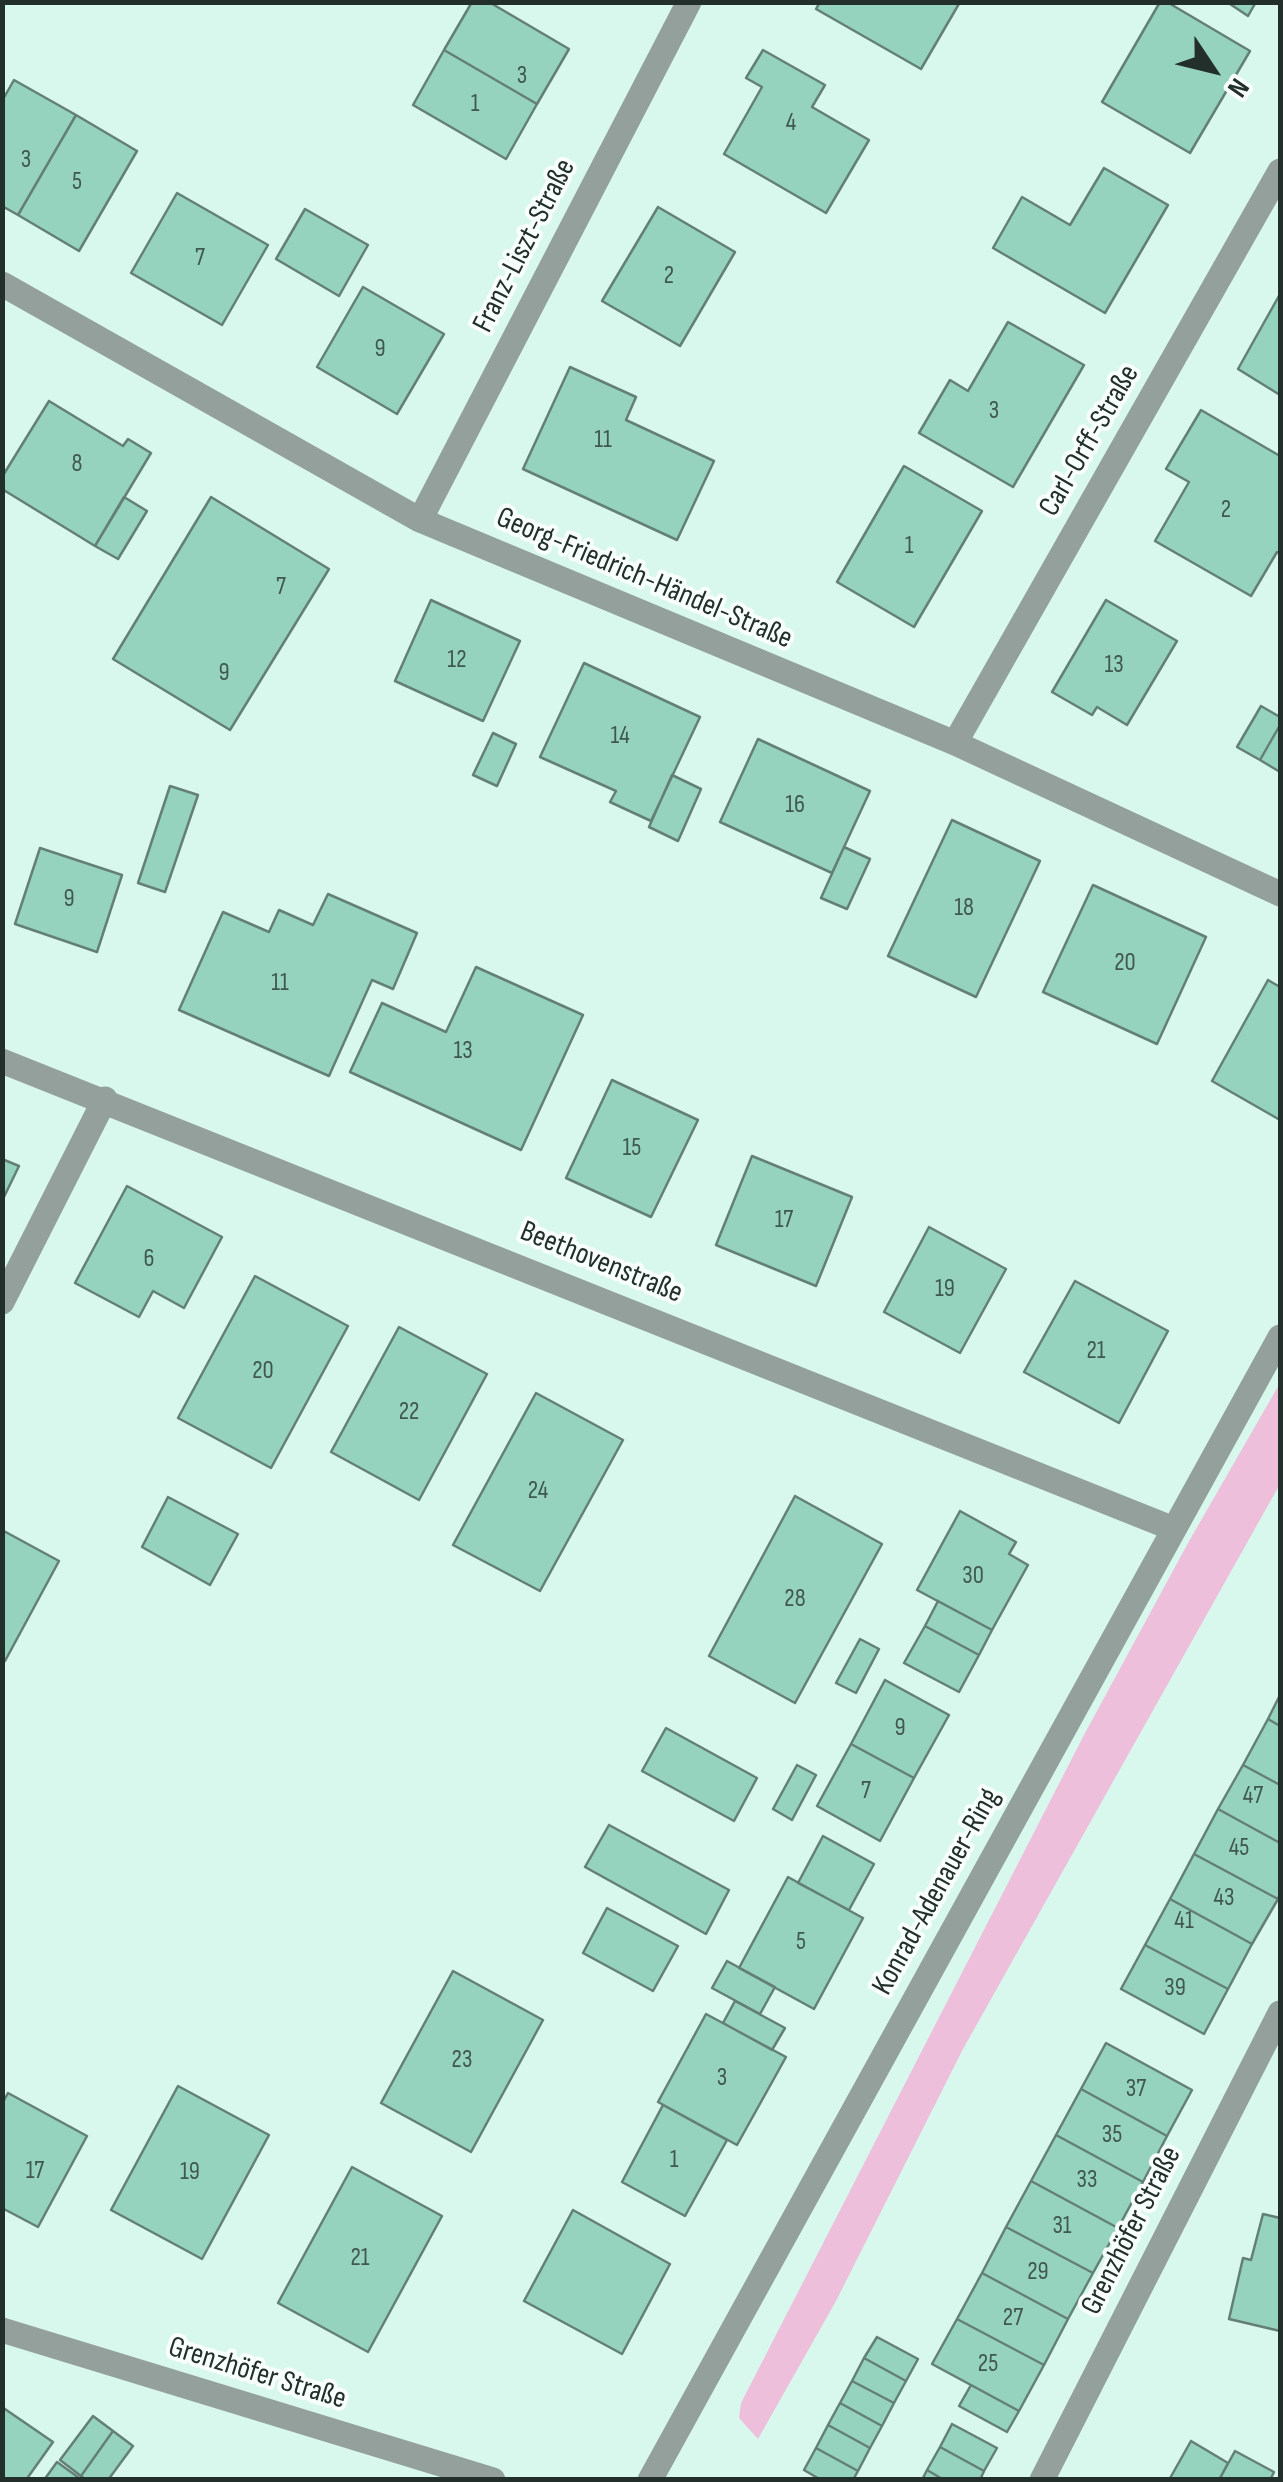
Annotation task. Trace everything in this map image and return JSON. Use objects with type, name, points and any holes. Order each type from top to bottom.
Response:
[{"type":"street","name":"Franz-Liszt-Straße","points":[[420,520],[688,3]]},
{"type":"street","name":"Carl-Orff-Straße","points":[[955,743],[1280,171]]},
{"type":"street","name":"Georg-Friedrich-Händel-Straße","points":[[2,284],[420,520],[955,743],[1280,894]]},
{"type":"street","name":"Beethovenstraße","points":[[2,1061],[1174,1528]]},
{"type":"street","points":[[2,1302],[105,1099]]},
{"type":"street","name":"Konrad-Adenauer-Ring","points":[[650,2480],[1280,1337]]},
{"type":"street","name":"Grenzhöfer Straße","points":[[1042,2480],[1280,2013]]},
{"type":"street","name":"Grenzhöfer Straße","points":[[2,2330],[493,2480]]},
{"type":"shaded area","points":[[1280,1383],[1280,1484],[963,2049],[836,2301],[758,2439],[739,2418],[741,2403],[1084,1735]]},
{"type":"building","points":[[472,2],[489,2],[569,49],[537,104],[444,50]]},
{"type":"building","points":[[820,2],[960,2],[921,69],[816,9]]},
{"type":"building","points":[[1160,2],[1167,2],[1250,51],[1190,153],[1102,102]]},
{"type":"building","points":[[1227,2],[1256,2],[1248,16]]},
{"type":"building","points":[[444,50],[537,104],[506,159],[413,105]]},
{"type":"building","points":[[763,50],[825,85],[812,107],[869,140],[826,213],[724,154],[762,87],[746,78]]},
{"type":"building","points":[[14,80],[76,115],[18,215],[2,206],[2,101]]},
{"type":"building","points":[[76,115],[137,151],[79,251],[18,215]]},
{"type":"building","points":[[1104,168],[1168,205],[1105,313],[993,248],[1022,197],[1070,225]]},
{"type":"building","points":[[177,193],[268,245],[222,325],[131,273]]},
{"type":"building","points":[[658,207],[735,252],[680,346],[602,301]]},
{"type":"building","points":[[305,209],[368,245],[339,296],[276,259]]},
{"type":"building","points":[[363,287],[444,334],[397,414],[317,367]]},
{"type":"building","points":[[1280,294],[1280,395],[1238,369]]},
{"type":"building","points":[[1008,322],[1084,365],[1013,487],[919,433],[950,380],[968,391]]},
{"type":"building","points":[[570,367],[636,397],[626,420],[714,461],[677,540],[523,469]]},
{"type":"building","points":[[49,401],[123,446],[128,439],[151,453],[95,546],[2,489],[2,477]]},
{"type":"building","points":[[1201,410],[1280,456],[1280,554],[1277,552],[1251,596],[1155,541],[1189,482],[1166,469]]},
{"type":"building","points":[[904,466],[982,511],[914,627],[837,582]]},
{"type":"building","points":[[124,497],[147,511],[118,559],[95,546]]},
{"type":"building","points":[[211,497],[329,569],[230,730],[113,659]]},
{"type":"building","points":[[431,600],[520,641],[483,721],[395,681]]},
{"type":"building","points":[[1106,600],[1177,641],[1127,725],[1097,707],[1092,715],[1052,692]]},
{"type":"building","points":[[584,663],[700,717],[651,821],[610,802],[616,791],[540,757]]},
{"type":"building","points":[[1261,706],[1280,717],[1280,725],[1260,760],[1237,747]]},
{"type":"building","points":[[1280,725],[1280,772],[1260,760]]},
{"type":"building","points":[[493,733],[516,744],[497,786],[473,775]]},
{"type":"building","points":[[758,739],[870,791],[832,873],[720,822]]},
{"type":"building","points":[[672,775],[701,789],[678,841],[649,827]]},
{"type":"building","points":[[170,786],[198,795],[165,892],[138,883]]},
{"type":"building","points":[[952,820],[1040,861],[976,997],[888,956]]},
{"type":"building","points":[[844,847],[870,859],[847,909],[821,898]]},
{"type":"building","points":[[40,848],[122,875],[97,952],[15,924]]},
{"type":"building","points":[[1093,885],[1206,937],[1157,1044],[1043,992]]},
{"type":"building","points":[[328,894],[417,933],[393,989],[372,980],[329,1076],[179,1010],[223,912],[269,932],[279,910],[313,925]]},
{"type":"building","points":[[476,967],[583,1015],[521,1150],[350,1072],[382,1003],[446,1032]]},
{"type":"building","points":[[1268,980],[1280,987],[1280,1120],[1212,1081]]},
{"type":"building","points":[[612,1080],[698,1120],[651,1217],[566,1178]]},
{"type":"building","points":[[752,1156],[852,1197],[816,1286],[716,1245]]},
{"type":"building","points":[[2,1159],[19,1166],[2,1201]]},
{"type":"building","points":[[127,1186],[222,1237],[184,1308],[153,1291],[139,1317],[75,1283]]},
{"type":"building","points":[[929,1227],[1006,1269],[960,1353],[884,1312]]},
{"type":"building","points":[[255,1276],[348,1326],[271,1468],[178,1418]]},
{"type":"building","points":[[1075,1281],[1168,1331],[1119,1423],[1024,1372]]},
{"type":"building","points":[[399,1327],[487,1374],[419,1500],[331,1452]]},
{"type":"building","points":[[536,1393],[623,1440],[540,1591],[453,1545]]},
{"type":"building","points":[[795,1496],[882,1544],[795,1703],[709,1656]]},
{"type":"building","points":[[168,1497],[238,1534],[210,1585],[142,1547]]},
{"type":"building","points":[[960,1511],[1016,1542],[1009,1554],[1028,1565],[992,1630],[917,1590]]},
{"type":"building","points":[[2,1530],[59,1561],[5,1661],[2,1659]]},
{"type":"building","points":[[938,1601],[992,1630],[979,1655],[925,1626]]},
{"type":"building","points":[[925,1626],[979,1655],[959,1692],[904,1663]]},
{"type":"building","points":[[860,1639],[879,1649],[856,1693],[836,1683]]},
{"type":"building","points":[[885,1680],[949,1715],[914,1778],[851,1744]]},
{"type":"building","points":[[1280,1695],[1280,1726],[1268,1719]]},
{"type":"building","points":[[1268,1719],[1280,1726],[1280,1785],[1243,1765]]},
{"type":"building","points":[[666,1728],[757,1778],[734,1821],[642,1771]]},
{"type":"building","points":[[851,1744],[914,1778],[880,1841],[817,1806]]},
{"type":"building","points":[[797,1765],[816,1775],[792,1820],[773,1809]]},
{"type":"building","points":[[1243,1765],[1280,1785],[1280,1843],[1218,1809]]},
{"type":"building","points":[[1218,1809],[1280,1843],[1278,1899],[1194,1854]]},
{"type":"building","points":[[609,1825],[729,1890],[706,1934],[585,1867]]},
{"type":"building","points":[[823,1836],[874,1864],[849,1910],[798,1883]]},
{"type":"building","points":[[1194,1854],[1278,1899],[1252,1944],[1170,1899]]},
{"type":"building","points":[[788,1877],[863,1918],[814,2009],[739,1968]]},
{"type":"building","points":[[1170,1899],[1252,1944],[1228,1989],[1145,1945]]},
{"type":"building","points":[[607,1908],[678,1946],[653,1991],[583,1953]]},
{"type":"building","points":[[1145,1945],[1228,1989],[1204,2034],[1121,1989]]},
{"type":"building","points":[[727,1961],[775,1987],[760,2014],[712,1988]]},
{"type":"building","points":[[453,1971],[543,2020],[471,2152],[381,2103]]},
{"type":"building","points":[[735,2001],[785,2028],[772,2050],[723,2023]]},
{"type":"building","points":[[706,2014],[786,2057],[737,2145],[658,2102]]},
{"type":"building","points":[[1106,2043],[1192,2090],[1167,2136],[1081,2089]]},
{"type":"building","points":[[178,2086],[269,2135],[202,2259],[111,2210]]},
{"type":"building","points":[[1081,2089],[1167,2136],[1143,2182],[1056,2135]]},
{"type":"building","points":[[8,2093],[87,2136],[38,2227],[2,2208],[2,2104]]},
{"type":"building","points":[[663,2105],[727,2140],[685,2216],[622,2182]]},
{"type":"building","points":[[1056,2135],[1143,2182],[1118,2228],[1031,2181]]},
{"type":"building","points":[[352,2167],[442,2216],[368,2352],[278,2303]]},
{"type":"building","points":[[1031,2181],[1118,2228],[1093,2273],[1006,2227]]},
{"type":"building","points":[[573,2210],[670,2264],[622,2354],[524,2301]]},
{"type":"building","points":[[1263,2214],[1280,2218],[1280,2331],[1229,2319],[1243,2258],[1251,2260]]},
{"type":"building","points":[[1006,2227],[1093,2273],[1068,2319],[982,2273]]},
{"type":"building","points":[[982,2273],[1068,2319],[1044,2365],[957,2319]]},
{"type":"building","points":[[957,2319],[1044,2365],[1019,2411],[932,2364]]},
{"type":"building","points":[[877,2337],[918,2359],[906,2381],[864,2358]]},
{"type":"building","points":[[864,2358],[906,2381],[894,2403],[852,2381]]},
{"type":"building","points":[[852,2381],[894,2403],[882,2426],[840,2403]]},
{"type":"building","points":[[971,2385],[1019,2411],[1007,2432],[959,2406]]},
{"type":"building","points":[[840,2403],[882,2426],[870,2448],[828,2425]]},
{"type":"building","points":[[2,2407],[53,2442],[26,2480],[2,2480]]},
{"type":"building","points":[[93,2416],[113,2431],[81,2476],[60,2460]]},
{"type":"building","points":[[952,2424],[997,2448],[984,2471],[940,2447]]},
{"type":"building","points":[[828,2425],[870,2448],[858,2471],[816,2448]]},
{"type":"building","points":[[113,2431],[133,2446],[108,2480],[86,2480],[81,2476]]},
{"type":"building","points":[[1191,2441],[1228,2463],[1219,2480],[1169,2480]]},
{"type":"building","points":[[940,2447],[984,2471],[980,2480],[944,2480],[927,2470]]},
{"type":"building","points":[[816,2448],[858,2471],[853,2480],[821,2480],[804,2470]]},
{"type":"building","points":[[1235,2451],[1274,2472],[1270,2480],[1219,2480]]},
{"type":"building","points":[[57,2462],[82,2480],[44,2480]]},
{"type":"building","points":[[927,2470],[944,2480],[922,2480]]}]
